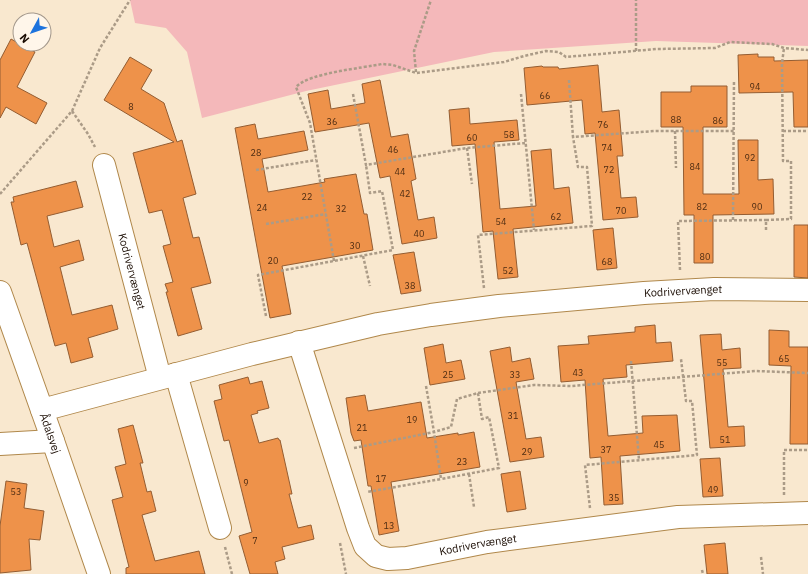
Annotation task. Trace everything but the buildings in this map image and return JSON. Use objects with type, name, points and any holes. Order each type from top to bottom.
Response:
[{"type":"street","name":"Kodrivervænget","points":[[104,165],[168,376],[220,528]]},
{"type":"street","name":"Kodrivervænget","points":[[42,410],[299,342],[378,324],[431,315],[571,299],[681,291],[714,289],[808,290]]},
{"type":"street","name":"Ådalsvej","points":[[0,292],[99,574]]},
{"type":"street","name":"Kodrivervænget","points":[[299,342],[358,528],[365,546],[376,556],[388,559],[407,558],[487,542],[678,517],[808,513]]},
{"type":"street","points":[[0,444],[53,441]]},
{"type":"path","points":[[0,194],[72,111],[100,48],[130,0]]},
{"type":"path","points":[[416,73],[414,51],[431,0]]},
{"type":"path","points":[[636,0],[636,51]]},
{"type":"path","points":[[334,261],[310,123],[296,87],[313,77],[382,64],[393,65],[416,73],[504,62],[546,51],[559,52],[566,57],[656,49],[715,48],[730,42],[772,44],[784,48],[808,50]]},
{"type":"path","points":[[681,291],[678,221],[791,219],[791,161],[783,161],[782,63],[784,48]]},
{"type":"path","points":[[486,308],[478,235],[592,226],[587,167],[578,167],[568,80]]},
{"type":"path","points":[[733,220],[734,80]]},
{"type":"path","points":[[266,316],[258,276],[392,250],[382,191],[370,193],[353,94]]},
{"type":"path","points":[[521,94],[534,230]]},
{"type":"path","points":[[72,111],[88,134],[104,165]]},
{"type":"path","points":[[574,137],[655,131],[734,131]]},
{"type":"path","points":[[675,131],[676,168]]},
{"type":"path","points":[[783,131],[808,131]]},
{"type":"path","points":[[366,165],[467,148],[525,143]]},
{"type":"path","points":[[467,148],[472,184]]},
{"type":"path","points":[[256,170],[316,160]]},
{"type":"path","points":[[266,224],[326,214]]},
{"type":"path","points":[[766,220],[766,230]]},
{"type":"path","points":[[363,256],[370,286]]},
{"type":"path","points":[[592,528],[585,465],[696,455],[692,401],[686,401],[681,359]]},
{"type":"path","points":[[631,361],[639,460]]},
{"type":"path","points":[[334,451],[434,432],[451,427],[457,399],[478,393],[534,385],[571,386],[756,371],[808,373]]},
{"type":"path","points":[[426,386],[441,479]]},
{"type":"path","points":[[367,492],[499,468],[490,417],[482,419],[478,393]]},
{"type":"path","points":[[784,513],[784,450],[808,450]]},
{"type":"path","points":[[469,474],[474,507]]},
{"type":"path","points":[[220,528],[232,574]]},
{"type":"path","points":[[761,557],[763,574]]},
{"type":"shaded area","points":[[130,0],[808,0],[808,46],[656,41],[494,52],[306,91],[202,118],[187,52],[166,28],[135,23]]}]
